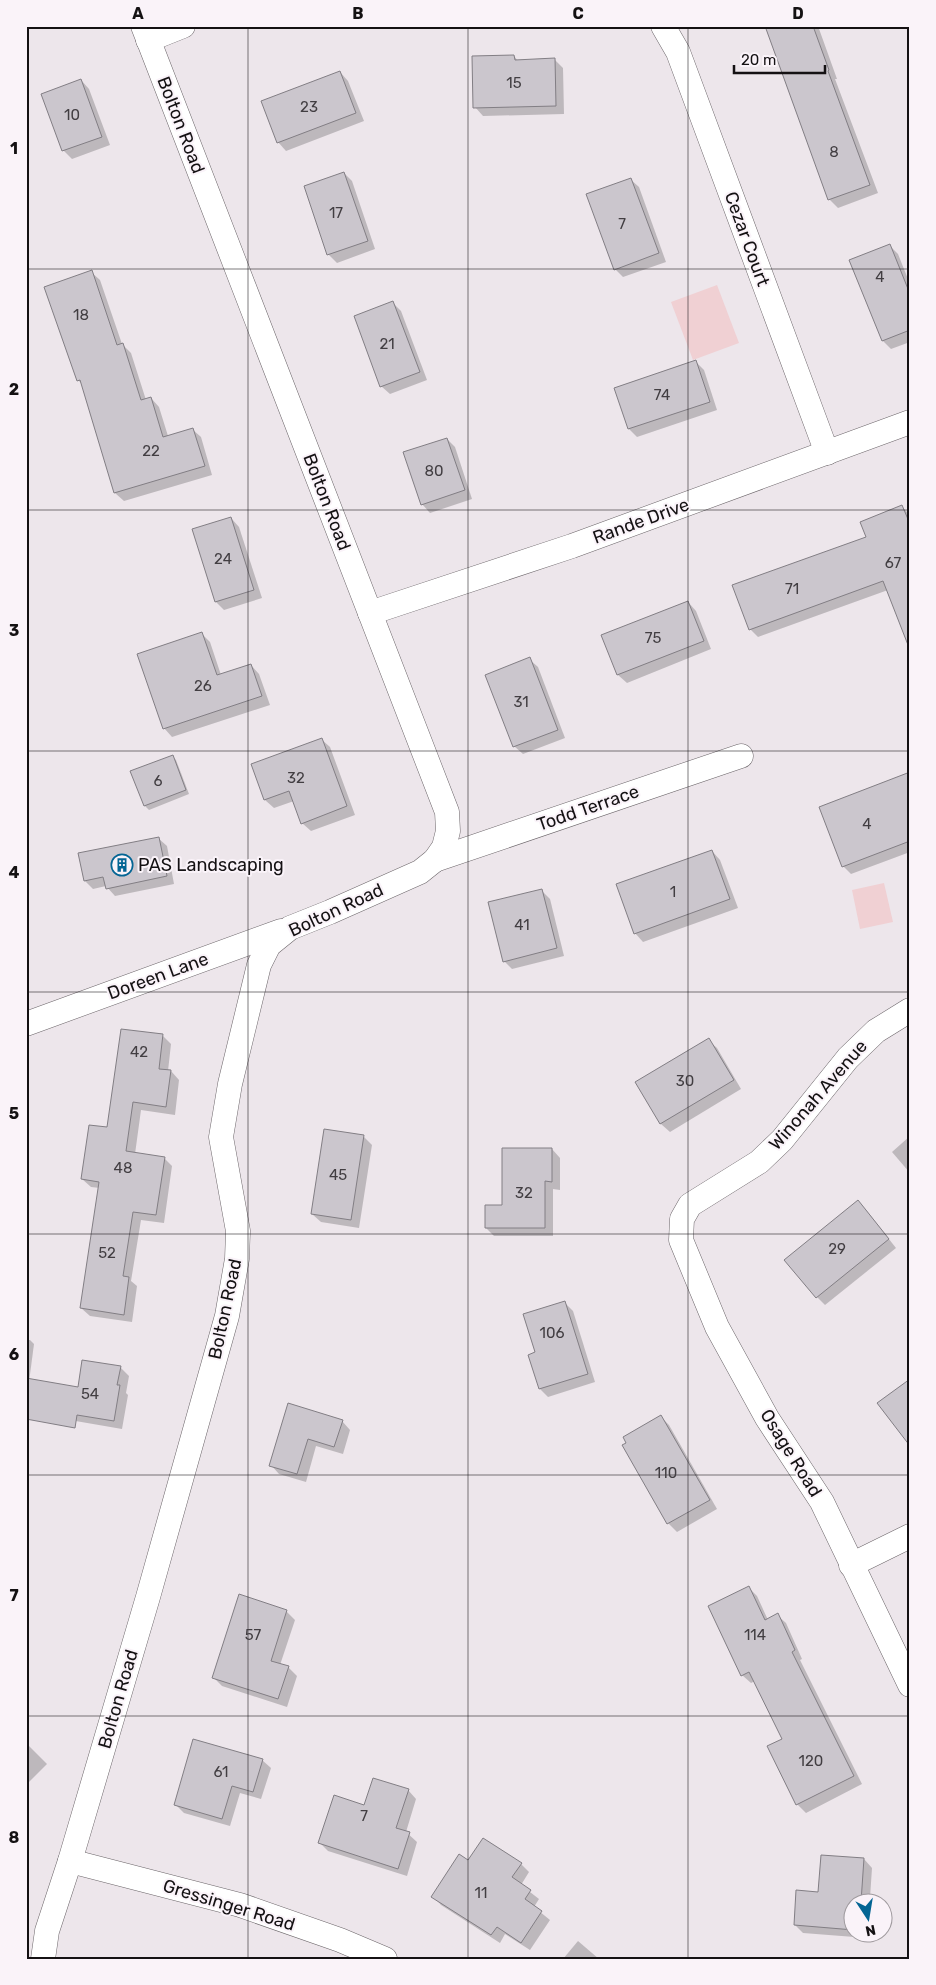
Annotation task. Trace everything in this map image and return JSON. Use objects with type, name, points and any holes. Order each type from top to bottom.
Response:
[{"type":"street","points":[[146,33],[183,26]]},
{"type":"street","name":"Cezar Court","points":[[663,26],[678,52],[827,453]]},
{"type":"street","name":"Bolton Road","points":[[43,1959],[47,1932],[70,1861],[148,1597],[227,1316],[237,1259],[238,1231],[221,1137],[230,1084],[259,965],[269,945],[290,928],[420,872],[435,860],[444,848],[448,831],[447,812],[146,33]]},
{"type":"street","name":"Rande Drive","points":[[370,613],[572,546],[910,422]]},
{"type":"street","name":"Todd Terrace","points":[[435,860],[741,756]]},
{"type":"street","name":"Doreen Lane","points":[[26,1024],[290,928]]},
{"type":"street","name":"Winonah Avenue","points":[[682,1219],[690,1205],[702,1196],[759,1162],[782,1140],[848,1058],[876,1031],[910,1010]]},
{"type":"street","name":"Osage Road","points":[[682,1219],[681,1240],[717,1327],[767,1418],[822,1502],[910,1685]]},
{"type":"street","points":[[851,1565],[910,1536]]},
{"type":"street","name":"Gressinger Road","points":[[70,1861],[240,1905],[340,1940],[385,1959]]},
{"type":"shaded area","points":[[717,285],[739,343],[693,360],[671,302]]},
{"type":"shaded area","points":[[884,883],[893,922],[860,929],[852,890]]},
{"type":"building","points":[[765,26],[813,26],[870,185],[828,200]]},
{"type":"building","points":[[514,55],[515,60],[555,58],[556,106],[473,108],[472,56]]},
{"type":"building","points":[[340,71],[356,113],[277,143],[261,101]]},
{"type":"building","points":[[81,79],[102,137],[62,151],[41,94]]},
{"type":"building","points":[[344,172],[368,241],[327,255],[304,186]]},
{"type":"building","points":[[631,178],[659,253],[614,270],[586,194]]},
{"type":"building","points":[[890,244],[910,294],[910,330],[882,341],[849,260]]},
{"type":"building","points":[[92,270],[117,345],[123,343],[141,400],[151,397],[163,437],[193,428],[205,466],[114,493],[80,380],[77,381],[44,287]]},
{"type":"building","points":[[393,301],[420,372],[380,387],[354,316]]},
{"type":"building","points":[[696,360],[710,402],[628,429],[614,388]]},
{"type":"building","points":[[447,438],[465,490],[421,505],[403,452]]},
{"type":"building","points":[[902,505],[910,524],[910,645],[908,645],[883,581],[749,630],[732,585],[866,537],[860,522]]},
{"type":"building","points":[[231,517],[254,590],[215,602],[192,529]]},
{"type":"building","points":[[688,601],[704,641],[617,675],[601,635]]},
{"type":"building","points":[[202,632],[217,675],[251,664],[262,696],[163,729],[137,654]]},
{"type":"building","points":[[530,657],[558,730],[513,747],[485,675]]},
{"type":"building","points":[[322,738],[347,806],[301,824],[289,791],[264,800],[251,764]]},
{"type":"building","points":[[173,755],[186,790],[144,806],[130,771]]},
{"type":"building","points":[[910,772],[910,841],[842,867],[819,807]]},
{"type":"building","name":"PAS Landscaping","points":[[159,837],[167,876],[106,889],[103,877],[84,881],[78,853]]},
{"type":"building","points":[[712,850],[730,899],[634,934],[616,884]]},
{"type":"building","points":[[542,889],[557,948],[503,962],[488,902]]},
{"type":"building","points":[[121,1029],[163,1034],[159,1069],[171,1070],[166,1107],[133,1102],[126,1151],[165,1157],[156,1215],[133,1212],[123,1276],[129,1277],[124,1315],[80,1308],[99,1182],[81,1179],[89,1125],[107,1127]]},
{"type":"building","points":[[709,1038],[734,1080],[660,1124],[635,1082]]},
{"type":"building","points":[[324,1129],[364,1135],[351,1220],[311,1214]]},
{"type":"building","points":[[502,1148],[552,1148],[552,1182],[545,1181],[545,1228],[485,1228],[485,1205],[502,1205]]},
{"type":"building","points":[[858,1200],[889,1239],[816,1298],[784,1260]]},
{"type":"building","points":[[565,1301],[588,1374],[539,1389],[528,1355],[535,1352],[523,1314]]},
{"type":"building","points":[[82,1360],[121,1366],[117,1385],[120,1385],[114,1421],[77,1415],[75,1428],[26,1419],[26,1378],[78,1387]]},
{"type":"building","points":[[910,1379],[910,1446],[877,1403]]},
{"type":"building","points":[[288,1403],[343,1420],[334,1447],[308,1439],[297,1474],[269,1466]]},
{"type":"building","points":[[661,1415],[710,1500],[667,1524],[622,1445],[626,1443],[623,1437]]},
{"type":"building","points":[[749,1586],[765,1620],[778,1613],[795,1650],[792,1652],[854,1776],[796,1805],[767,1746],[782,1739],[749,1672],[741,1676],[708,1606]]},
{"type":"building","points":[[239,1594],[287,1610],[271,1661],[289,1666],[278,1699],[212,1678]]},
{"type":"building","points":[[193,1739],[263,1759],[253,1792],[232,1786],[222,1819],[174,1805]]},
{"type":"building","points":[[373,1778],[409,1789],[396,1828],[410,1832],[398,1869],[318,1843],[334,1795],[364,1805]]},
{"type":"building","points":[[483,1838],[522,1863],[512,1877],[531,1890],[525,1899],[542,1911],[521,1943],[497,1927],[491,1935],[431,1897],[459,1854],[468,1860]]},
{"type":"building","points":[[821,1855],[864,1858],[862,1892],[844,1892],[844,1929],[794,1925],[796,1890],[818,1892]]},
{"type":"place","name":"PAS Landscaping","points":[[122,865]]}]
